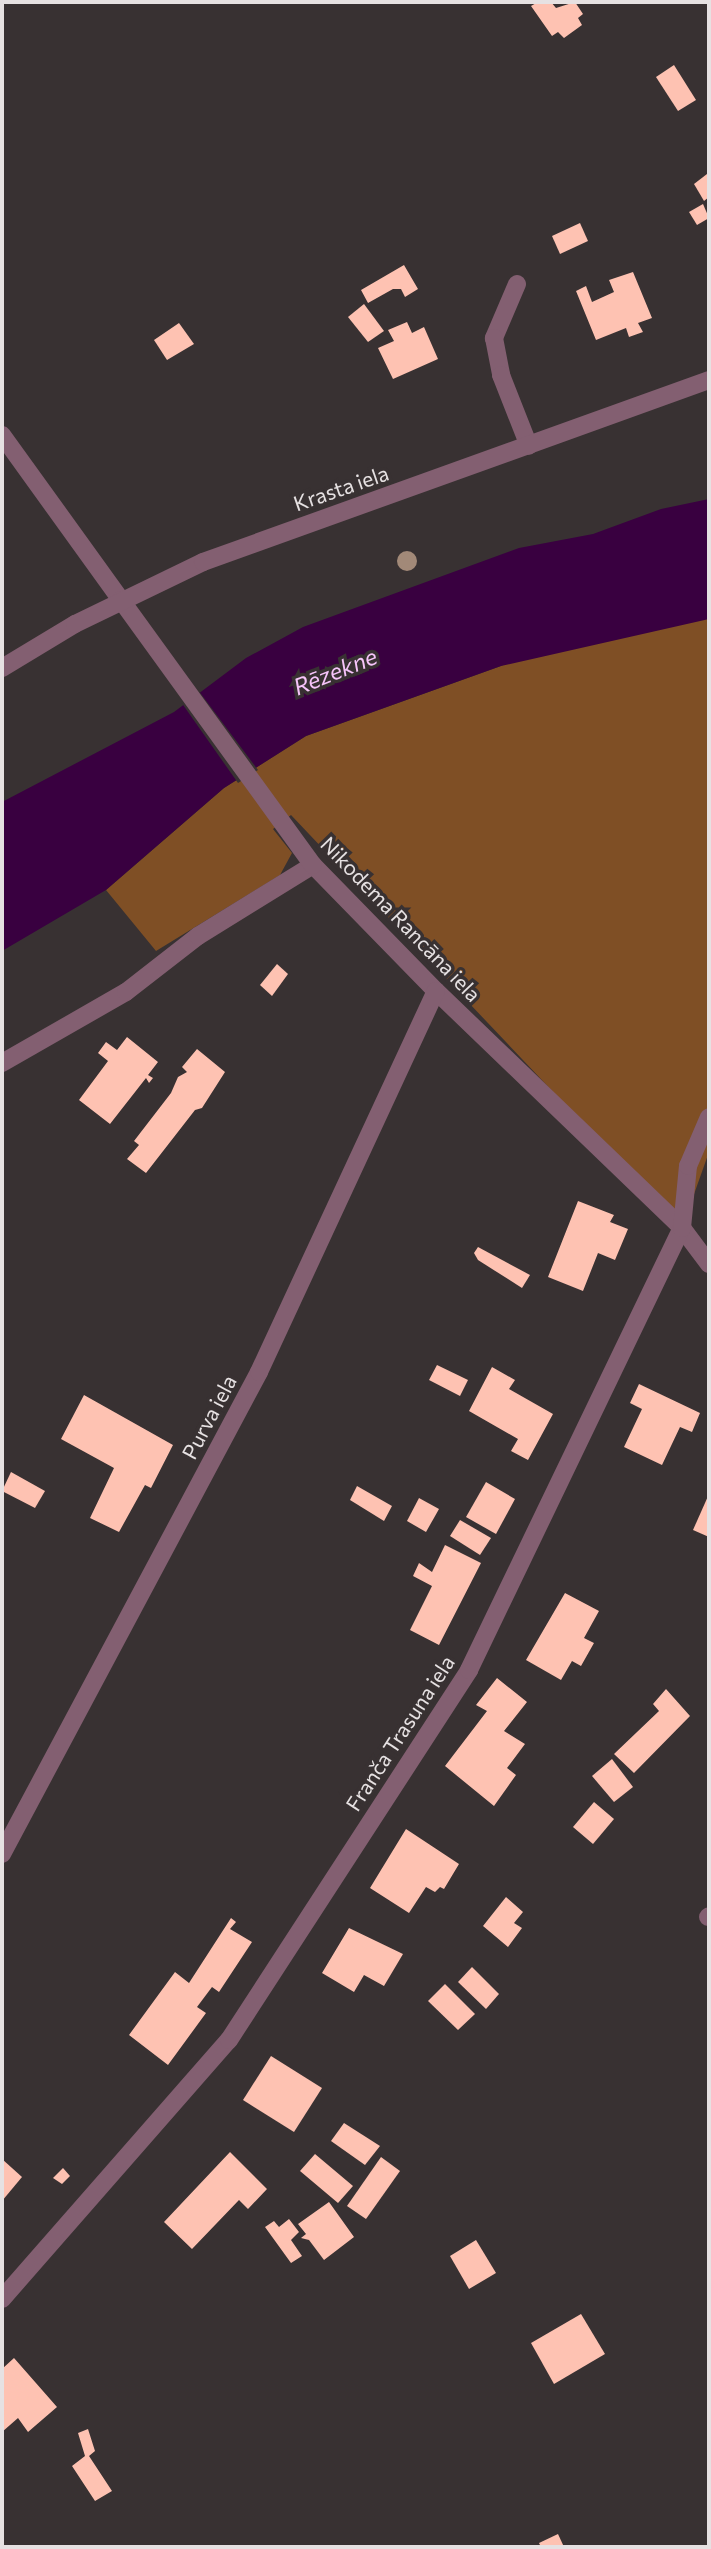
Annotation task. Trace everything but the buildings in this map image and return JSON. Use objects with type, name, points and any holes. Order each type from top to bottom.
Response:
[{"type":"street","points":[[517,284],[494,338],[501,376],[529,446]]},
{"type":"street","name":"Krasta iela","points":[[2,668],[121,600],[203,562],[709,380]]},
{"type":"street","name":"Nikodema Rancāna iela","points":[[2,435],[313,865],[436,991],[682,1228],[709,1264]]},
{"type":"street","points":[[2,1063],[126,992],[198,936],[313,865]]},
{"type":"street","name":"Purva iela","points":[[2,1854],[259,1372],[436,991]]},
{"type":"street","name":"Franča Trasuna iela","points":[[2,2299],[229,2040],[469,1670],[682,1228],[688,1166],[709,1117]]},
{"type":"shaded area","points":[[709,566],[709,1152],[682,1228],[291,815],[273,829],[292,853],[280,875],[156,951],[106,890],[224,788],[306,736],[501,666]]},
{"type":"water","name":"Rēzekne","points":[[709,499],[709,619],[501,666],[306,736],[224,788],[106,890],[2,951],[2,802],[174,712],[246,658],[303,627],[519,548],[593,534],[661,509]]},
{"type":"pier","points":[[198,690],[258,770],[238,783],[181,702]]}]
